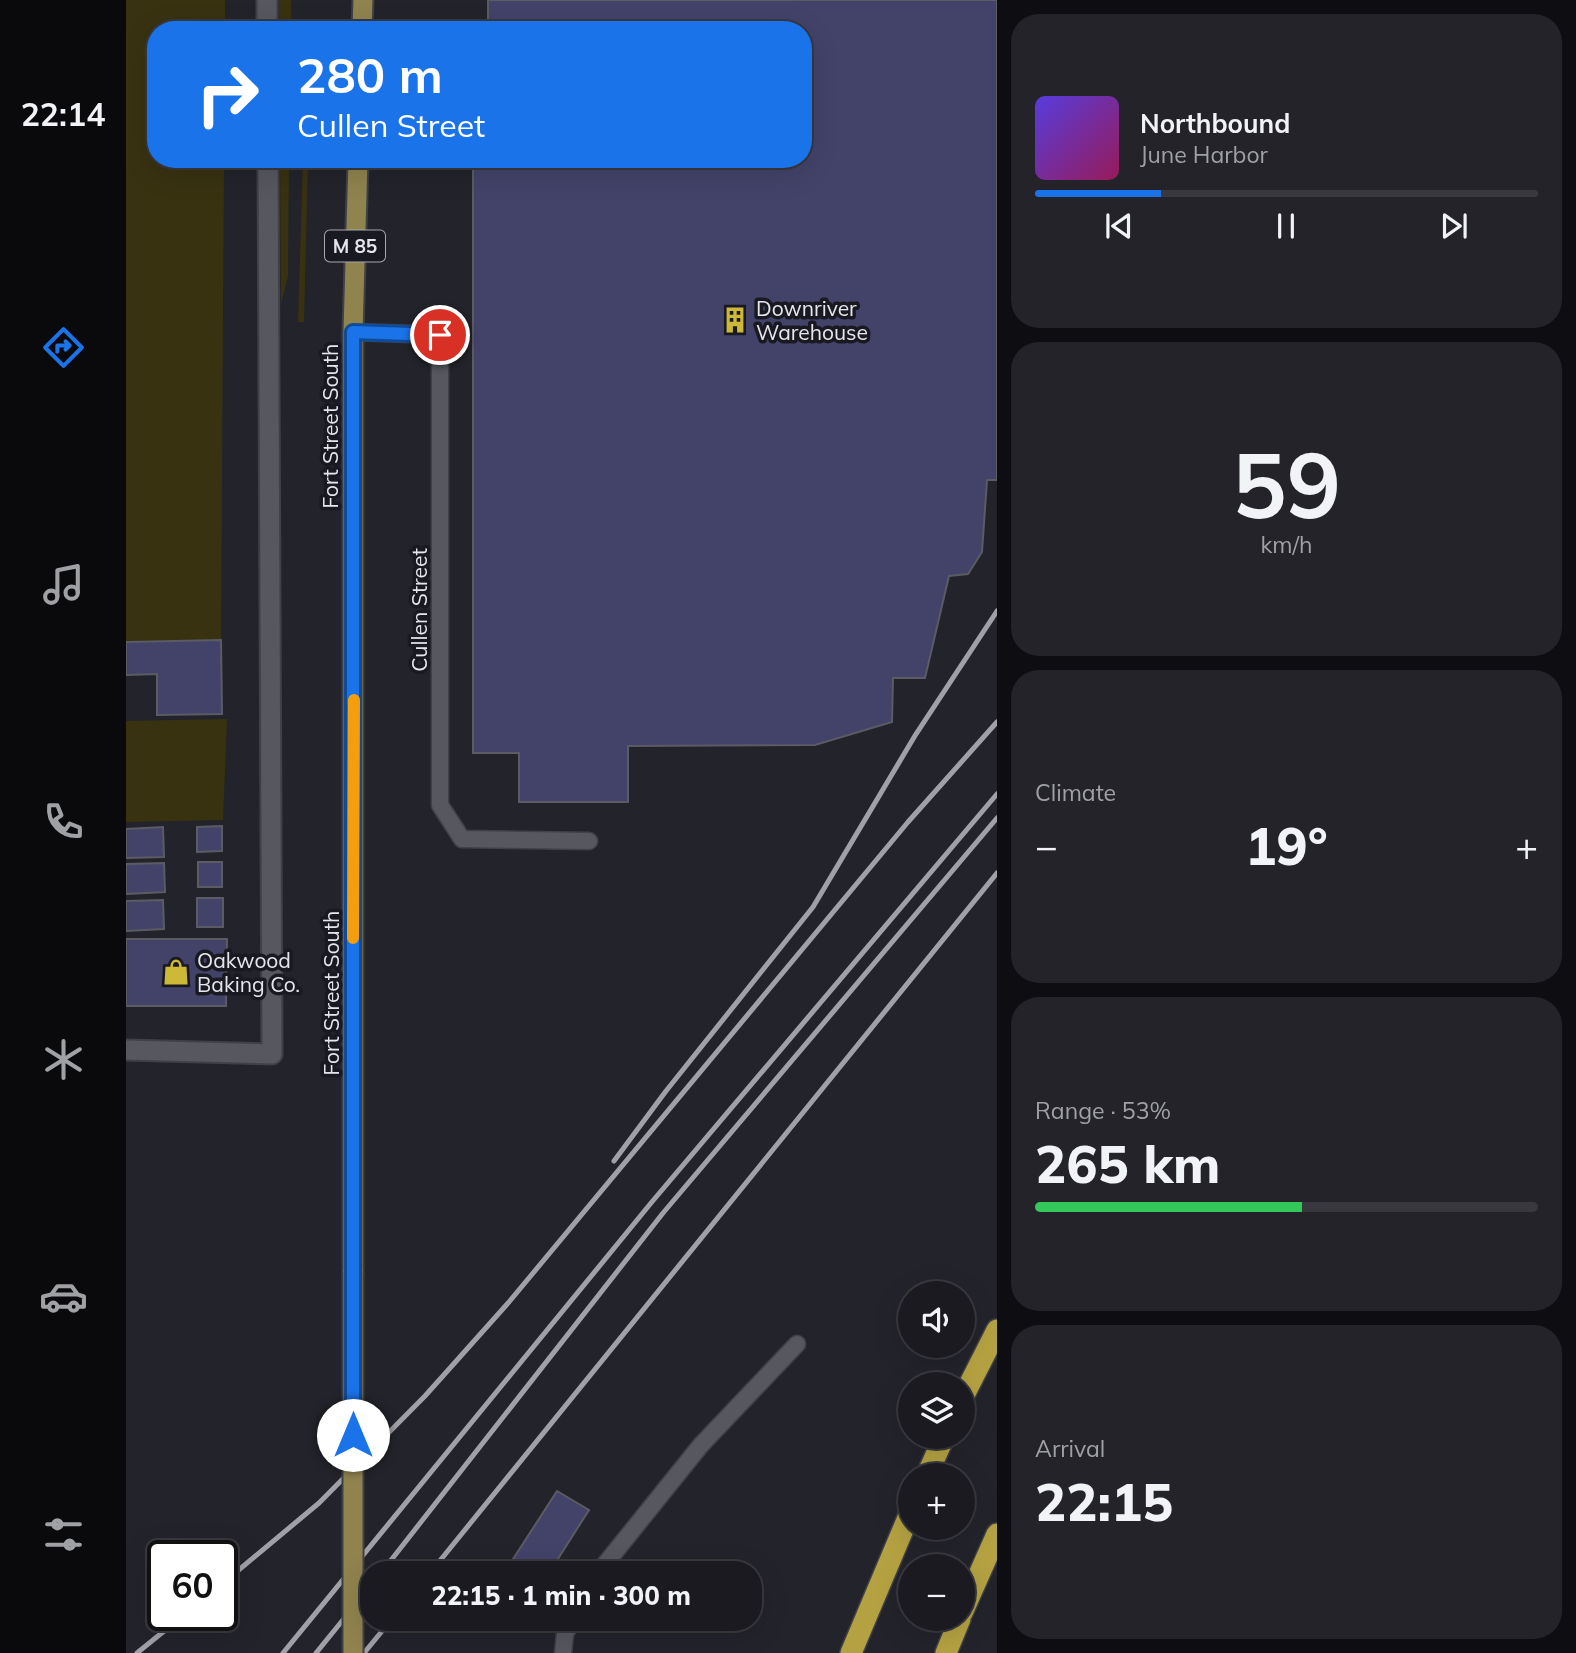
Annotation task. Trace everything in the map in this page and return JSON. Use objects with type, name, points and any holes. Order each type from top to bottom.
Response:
[{"type":"highway","points":[[975,1373],[997,1330]]},
{"type":"highway","points":[[975,1584],[997,1534]]},
{"type":"highway","points":[[851,1653],[899,1540]]},
{"type":"highway","points":[[946,1653],[955,1631]]},
{"type":"main road","points":[[362,21],[363,0]]},
{"type":"main road","name":"M 85","points":[[353,332],[358,168]]},
{"type":"main road","name":"Fort Street South","points":[[353,332],[353,1653]]},
{"type":"street","points":[[267,0],[267,21]]},
{"type":"street","points":[[126,1050],[272,1054],[268,168]]},
{"type":"lane","name":"Cullen Street","points":[[353,332],[440,335],[440,805],[462,839],[589,841]]},
{"type":"lane","points":[[608,1561],[701,1445],[797,1344]]},
{"type":"lane","points":[[562,1653],[567,1631]]},
{"type":"shaded area","points":[[126,0],[225,0],[225,21],[147,21],[147,168],[224,168],[221,640],[126,641]]},
{"type":"shaded area","points":[[279,0],[291,0],[291,21],[279,21]]},
{"type":"shaded area","points":[[280,168],[289,168],[288,276],[281,304]]},
{"type":"shaded area","points":[[303,168],[308,168],[304,322],[298,322]]},
{"type":"shaded area","points":[[227,719],[223,820],[126,822],[126,721]]},
{"type":"building","name":"Downriver Warehouse","points":[[488,0],[997,0],[997,480],[987,480],[982,552],[968,574],[949,576],[925,678],[893,678],[892,722],[815,745],[628,746],[628,802],[519,802],[519,753],[473,753],[473,168],[812,168],[812,21],[488,21]]},
{"type":"building","points":[[221,640],[222,714],[157,715],[157,674],[126,675],[126,642]]},
{"type":"building","points":[[222,826],[222,851],[197,852],[197,827]]},
{"type":"building","points":[[163,827],[164,857],[126,858],[126,829]]},
{"type":"building","points":[[198,862],[222,862],[222,887],[198,887]]},
{"type":"building","points":[[164,863],[165,892],[126,894],[126,864]]},
{"type":"building","points":[[197,898],[223,898],[223,927],[197,927]]},
{"type":"building","points":[[163,900],[164,929],[126,931],[126,901]]},
{"type":"building","name":"Oakwood Baking Co.","points":[[126,939],[227,939],[226,1006],[126,1006]]},
{"type":"building","points":[[557,1491],[589,1510],[557,1561],[512,1561]]},
{"type":"railway","points":[[614,1161],[666,1091],[813,907],[916,734],[997,611]]},
{"type":"railway","points":[[238,1571],[319,1503],[425,1396],[509,1302],[908,822],[997,722]]},
{"type":"railway","points":[[283,1653],[651,1203],[997,794]]},
{"type":"railway","points":[[390,1561],[663,1213],[997,818]]},
{"type":"railway","points":[[440,1561],[997,873]]},
{"type":"railway","points":[[316,1653],[360,1599]]},
{"type":"railway","points":[[137,1653],[164,1631]]},
{"type":"railway","points":[[364,1653],[382,1631]]},
{"type":"slow traffic","points":[[353,938],[354,700]]},
{"type":"place","name":"Downriver Warehouse","points":[[735,320]]},
{"type":"place","name":"Oakwood Baking Co.","points":[[176,972]]},
{"type":"route","points":[[353,1435],[353,332],[440,335]]}]
